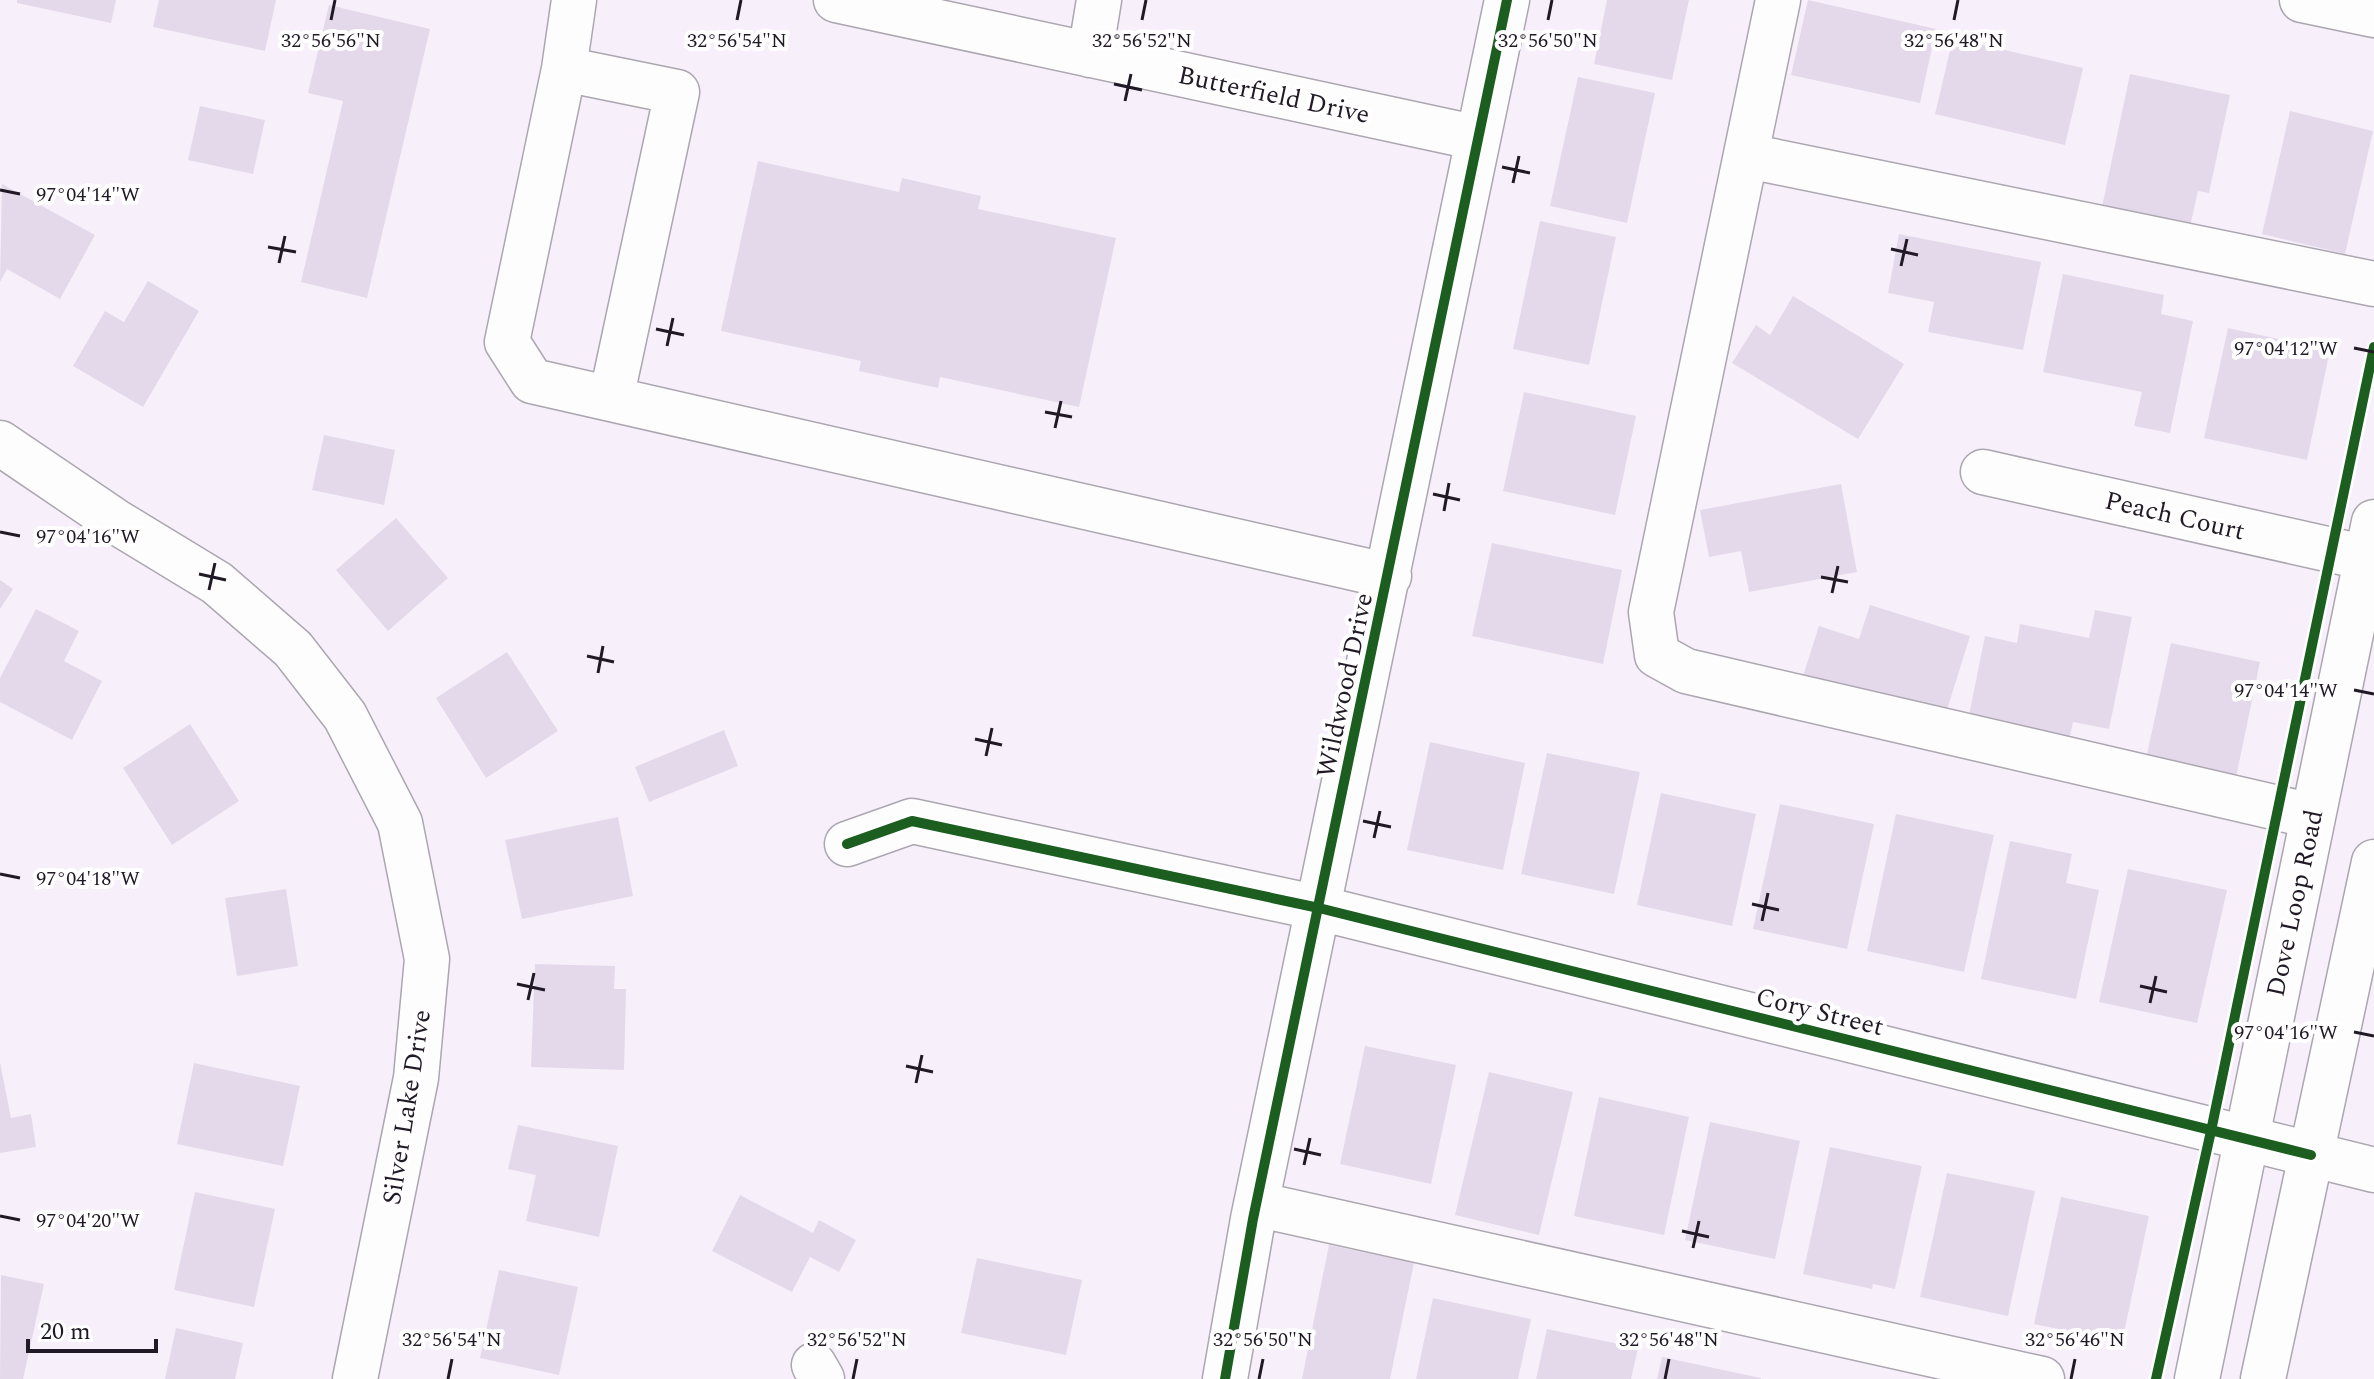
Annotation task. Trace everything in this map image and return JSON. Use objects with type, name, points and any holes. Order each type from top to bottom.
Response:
[{"type":"street","points":[[574,0],[564,69],[507,342],[532,381],[1389,576]]},
{"type":"street","name":"Butterfield Drive","points":[[836,0],[1478,138]]},
{"type":"street","points":[[1090,55],[1099,0]]},
{"type":"street","name":"Wildwood Drive","points":[[1225,1379],[1256,1204],[1507,0]]},
{"type":"street","points":[[1778,0],[1651,612],[1657,655],[1686,671],[2312,816]]},
{"type":"street","points":[[2302,0],[2374,15]]},
{"type":"street","points":[[564,69],[677,92],[611,399]]},
{"type":"street","points":[[1748,156],[2374,284]]},
{"type":"street","name":"Silver Lake Drive","points":[[0,443],[115,521],[217,583],[293,649],[345,716],[400,823],[427,959],[416,1078],[355,1379]]},
{"type":"street","name":"Peach Court","points":[[1983,472],[2371,540]]},
{"type":"street","name":"Dove Loop Road","points":[[2197,1379],[2371,540]]},
{"type":"street","name":"Cory Street","points":[[847,844],[912,821],[1319,908],[2374,1170]]},
{"type":"street","points":[[2263,1379],[2374,862]]},
{"type":"street","points":[[1256,1204],[2042,1379]]},
{"type":"building","points":[[17,0],[116,0],[111,23],[17,3]]},
{"type":"building","points":[[159,0],[276,0],[265,51],[153,27]]},
{"type":"building","points":[[1607,0],[1689,0],[1672,80],[1594,64]]},
{"type":"building","points":[[1808,0],[1936,29],[1920,103],[1791,75]]},
{"type":"building","points":[[329,5],[430,29],[367,298],[301,282],[343,101],[308,93]]},
{"type":"building","points":[[1953,38],[2083,68],[2065,145],[1935,114]]},
{"type":"building","points":[[2130,74],[2230,95],[2209,193],[2198,191],[2186,244],[2098,226]]},
{"type":"building","points":[[1578,77],[1655,93],[1627,223],[1550,206]]},
{"type":"building","points":[[200,106],[265,120],[253,174],[188,160]]},
{"type":"building","points":[[2290,111],[2373,131],[2345,254],[2262,234]]},
{"type":"building","points":[[758,161],[899,192],[902,178],[981,196],[978,209],[1116,238],[1079,407],[940,377],[938,388],[859,371],[861,361],[721,331]]},
{"type":"building","points":[[2,184],[95,235],[60,299],[7,269],[0,282]]},
{"type":"building","points":[[1540,221],[1616,237],[1589,365],[1513,349]]},
{"type":"building","points":[[1899,234],[2041,262],[2023,350],[1928,332],[1934,302],[1888,293]]},
{"type":"building","points":[[2063,274],[2164,295],[2161,314],[2193,321],[2170,433],[2134,426],[2142,392],[2043,372]]},
{"type":"building","points":[[148,281],[199,311],[143,407],[73,366],[105,311],[124,322]]},
{"type":"building","points":[[1793,296],[1904,364],[1858,439],[1732,363],[1756,325],[1770,335]]},
{"type":"building","points":[[2228,328],[2330,350],[2307,460],[2204,438]]},
{"type":"building","points":[[1524,392],[1636,416],[1615,515],[1503,491]]},
{"type":"building","points":[[324,435],[395,450],[384,505],[312,490]]},
{"type":"building","points":[[1841,484],[1857,572],[1749,592],[1741,551],[1709,557],[1700,510]]},
{"type":"building","points":[[396,518],[448,578],[388,631],[336,570]]},
{"type":"building","points":[[1492,543],[1622,570],[1603,664],[1472,636]]},
{"type":"building","points":[[0,580],[13,589],[0,609]]},
{"type":"building","points":[[1870,605],[1970,636],[1942,726],[1801,682],[1819,626],[1859,639]]},
{"type":"building","points":[[36,609],[79,631],[64,661],[102,681],[72,740],[0,702],[0,678]]},
{"type":"building","points":[[2095,610],[2132,617],[2109,729],[2073,722],[2068,745],[1967,725],[1985,636],[2017,643],[2020,624],[2089,638]]},
{"type":"building","points":[[2171,643],[2260,662],[2234,787],[2144,768]]},
{"type":"building","points":[[507,652],[558,731],[486,778],[436,698]]},
{"type":"building","points":[[190,724],[239,801],[172,845],[123,768]]},
{"type":"building","points":[[724,730],[738,766],[649,802],[635,767]]},
{"type":"building","points":[[1430,742],[1525,763],[1503,870],[1407,850]]},
{"type":"building","points":[[1547,753],[1640,772],[1614,894],[1521,874]]},
{"type":"building","points":[[1661,793],[1756,814],[1732,926],[1637,905]]},
{"type":"building","points":[[1780,804],[1874,824],[1847,949],[1753,929]]},
{"type":"building","points":[[1896,814],[1994,835],[1964,972],[1867,951]]},
{"type":"building","points":[[618,817],[633,896],[522,919],[505,840]]},
{"type":"building","points":[[2010,841],[2072,854],[2066,883],[2099,890],[2076,999],[1981,979]]},
{"type":"building","points":[[2128,869],[2227,890],[2197,1023],[2099,1002]]},
{"type":"building","points":[[286,889],[298,966],[237,976],[225,898]]},
{"type":"building","points":[[535,964],[615,966],[614,989],[626,989],[624,1070],[531,1067]]},
{"type":"building","points":[[1365,1046],[1456,1065],[1431,1184],[1340,1164]]},
{"type":"building","points":[[0,1062],[11,1118],[31,1114],[36,1147],[0,1153]]},
{"type":"building","points":[[194,1063],[300,1086],[283,1166],[177,1144]]},
{"type":"building","points":[[1489,1072],[1573,1092],[1539,1235],[1455,1215]]},
{"type":"building","points":[[1599,1097],[1689,1117],[1664,1235],[1574,1216]]},
{"type":"building","points":[[1710,1122],[1800,1141],[1775,1259],[1685,1240]]},
{"type":"building","points":[[518,1125],[618,1146],[599,1237],[526,1221],[536,1175],[508,1169]]},
{"type":"building","points":[[1830,1147],[1922,1166],[1895,1289],[1873,1284],[1872,1289],[1803,1274]]},
{"type":"building","points":[[1947,1173],[2035,1191],[2008,1316],[1920,1297]]},
{"type":"building","points":[[195,1192],[275,1209],[254,1307],[174,1290]]},
{"type":"building","points":[[740,1195],[813,1233],[819,1220],[856,1240],[839,1272],[810,1257],[792,1292],[712,1251]]},
{"type":"building","points":[[2061,1197],[2149,1216],[2122,1342],[2034,1324]]},
{"type":"building","points":[[1329,1245],[1414,1263],[1390,1379],[1302,1379]]},
{"type":"building","points":[[977,1258],[1082,1280],[1066,1355],[961,1333]]},
{"type":"building","points":[[499,1270],[578,1287],[559,1375],[480,1358]]},
{"type":"building","points":[[1,1275],[44,1284],[23,1379],[0,1379]]},
{"type":"building","points":[[1433,1298],[1531,1319],[1518,1379],[1416,1379]]},
{"type":"building","points":[[176,1328],[243,1343],[235,1379],[165,1379]]},
{"type":"building","points":[[1547,1329],[1638,1348],[1631,1379],[1536,1379]]},
{"type":"building","points":[[1662,1357],[1761,1378],[1761,1379],[1657,1379]]},
{"type":"cycle path","points":[[1225,1379],[1253,1219],[1507,0]]},
{"type":"cycle path","points":[[2156,1379],[2211,1131],[2374,347]]},
{"type":"cycle path","points":[[847,844],[912,821],[1319,908],[2311,1155]]}]
